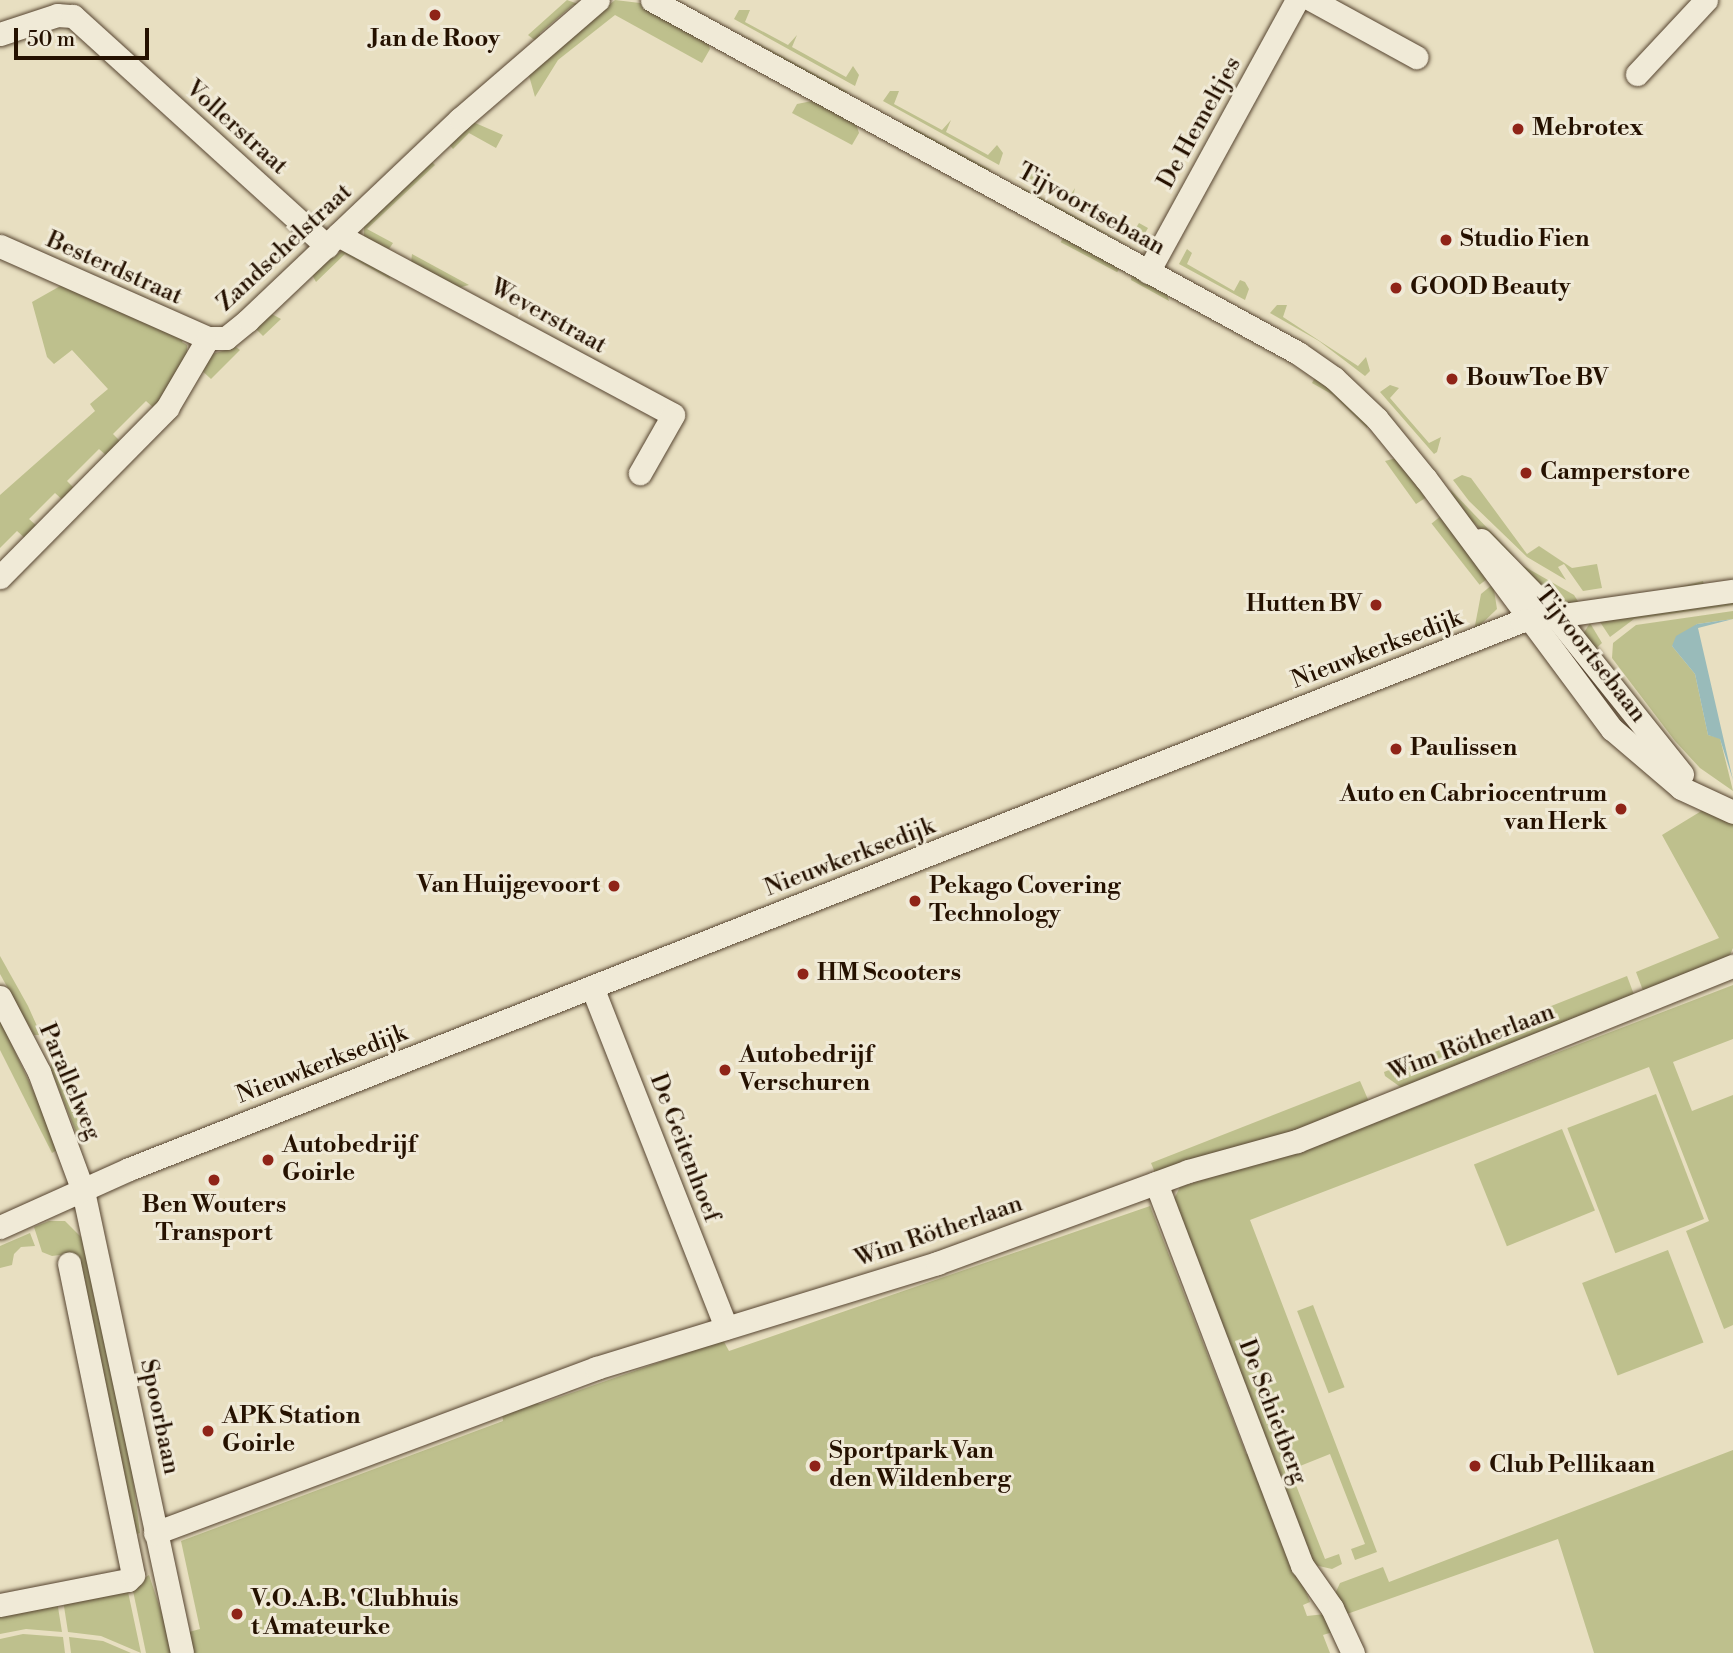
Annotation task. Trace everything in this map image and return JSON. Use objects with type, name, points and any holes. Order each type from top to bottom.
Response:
[{"type":"street","name":"Zandschelstraat","points":[[0,577],[167,408],[208,338],[226,338],[460,119],[598,0]]},
{"type":"street","name":"Tijvoortsebaan","points":[[652,0],[1148,272],[1334,378],[1377,419],[1459,523],[1612,729],[1682,788],[1733,812]]},
{"type":"street","name":"De Hemeltjes","points":[[1148,272],[1297,0]]},
{"type":"street","points":[[1312,0],[1416,57]]},
{"type":"street","points":[[1637,74],[1706,0]]},
{"type":"street","name":"Vollerstraat","points":[[0,34],[57,15],[73,16],[332,240]]},
{"type":"street","name":"Weverstraat","points":[[332,240],[673,415],[640,473]]},
{"type":"street","name":"Besterdstraat","points":[[0,246],[208,338]]},
{"type":"street","name":"Tijvoortsebaan","points":[[1459,523],[1557,618],[1702,797]]},
{"type":"street","name":"Nieuwkerksedijk","points":[[0,1227],[83,1191],[592,987],[1529,620],[1733,591]]},
{"type":"street","name":"Wim Rötherlaan","points":[[155,1533],[477,1410],[726,1328],[937,1263],[1156,1183],[1297,1141],[1733,966]]},
{"type":"street","name":"De Geitenhoef","points":[[592,987],[726,1328]]},
{"type":"street","name":"Parallelweg","points":[[0,997],[39,1072],[83,1191]]},
{"type":"street","name":"De Schietberg","points":[[1156,1183],[1302,1564],[1332,1608],[1353,1653]]},
{"type":"street","name":"Spoorbaan","points":[[83,1191],[182,1653]]},
{"type":"street","points":[[0,1605],[128,1580],[133,1567],[69,1262]]},
{"type":"green space","points":[[567,0],[581,5],[573,5],[540,33],[539,41],[528,35]]},
{"type":"green space","points":[[615,0],[640,3],[707,39],[710,49],[702,63],[615,15],[558,60],[535,97],[528,72]]},
{"type":"green space","points":[[739,10],[750,10],[745,22],[788,45],[797,35],[792,47],[846,77],[853,66],[859,75],[855,86],[734,19]]},
{"type":"green space","points":[[734,30],[848,92],[843,93]]},
{"type":"green space","points":[[890,91],[899,91],[894,104],[942,130],[951,120],[946,132],[988,155],[997,145],[1003,153],[999,165],[883,101]]},
{"type":"green space","points":[[817,100],[855,121],[859,133],[852,145],[792,113],[797,104]]},
{"type":"green space","points":[[473,122],[503,135],[496,148],[469,133],[453,149],[447,142]]},
{"type":"green space","points":[[906,124],[991,170],[985,171],[904,128]]},
{"type":"green space","points":[[429,159],[435,165],[367,229],[393,243],[389,249],[364,237],[364,221]]},
{"type":"green space","points":[[1038,167],[1043,172],[1038,182],[1068,199],[1075,188],[1072,201],[1132,234],[1139,223],[1148,228],[1140,242],[1024,178],[1029,168]]},
{"type":"green space","points":[[1023,188],[1132,247],[1025,193]]},
{"type":"green space","points":[[1064,236],[1121,266],[1117,272],[1061,242]]},
{"type":"green space","points":[[1187,249],[1192,253],[1187,264],[1234,291],[1240,280],[1245,282],[1249,289],[1245,300],[1179,264]]},
{"type":"green space","points":[[343,250],[389,271],[390,279],[345,254],[316,282],[311,273]]},
{"type":"green space","points":[[412,254],[469,285],[458,288],[411,263]]},
{"type":"green space","points":[[1132,273],[1166,291],[1169,301],[1131,280]]},
{"type":"green space","points":[[62,285],[184,336],[182,342],[187,345],[187,353],[156,410],[146,401],[113,434],[122,443],[108,457],[99,449],[67,481],[76,490],[65,502],[55,493],[29,519],[39,528],[27,540],[17,531],[0,548],[0,495],[95,411],[90,404],[108,389],[72,350],[54,364],[47,357],[32,302]]},
{"type":"green space","points":[[1277,305],[1287,305],[1283,317],[1358,366],[1366,357],[1370,371],[1365,376],[1319,341],[1270,313]]},
{"type":"green space","points":[[270,313],[281,319],[263,336],[253,326]]},
{"type":"green space","points":[[236,347],[240,350],[211,379],[199,368],[212,354]]},
{"type":"green space","points":[[1316,376],[1368,425],[1367,428],[1333,395],[1312,383]]},
{"type":"green space","points":[[1390,385],[1399,388],[1390,398],[1429,443],[1441,437],[1437,452],[1434,454],[1380,392]]},
{"type":"green space","points":[[1396,458],[1427,497],[1416,504],[1385,461]]},
{"type":"green space","points":[[1462,475],[1471,478],[1527,554],[1539,546],[1572,568],[1597,564],[1602,588],[1583,591],[1564,564],[1558,567],[1566,580],[1527,557],[1469,501],[1453,480]]},
{"type":"green space","points":[[1450,489],[1514,556],[1514,559],[1458,509]]},
{"type":"green space","points":[[1441,516],[1489,577],[1480,585],[1432,523]]},
{"type":"green space","points":[[1520,564],[1574,595],[1579,603],[1557,603]]},
{"type":"green space","points":[[1703,581],[1704,585],[1621,605],[1621,602]]},
{"type":"green space","points":[[1493,584],[1497,609],[1474,631],[1481,594]]},
{"type":"green space","points":[[1733,600],[1733,605],[1634,619],[1610,637],[1598,619]]},
{"type":"green space","points":[[1733,611],[1733,619],[1697,624],[1672,646],[1695,674],[1708,735],[1720,738],[1733,791],[1700,768],[1675,741],[1612,658],[1613,643],[1636,625]]},
{"type":"green space","points":[[1590,623],[1602,643],[1592,652],[1583,634]]},
{"type":"green space","points":[[1703,810],[1733,823],[1733,948],[1730,955],[1645,996],[1636,972],[1719,938],[1662,835]]},
{"type":"green space","points":[[0,956],[41,1035],[34,1035],[0,974]]},
{"type":"green space","points":[[1627,976],[1636,1000],[1406,1091],[1385,1076],[1384,1072]]},
{"type":"green space","points":[[1733,985],[1733,1039],[1673,1062],[1692,1111],[1733,1095],[1733,1325],[1724,1329],[1686,1231],[1709,1221],[1649,1067],[1250,1220],[1377,1552],[1355,1560],[1351,1549],[1365,1544],[1330,1454],[1290,1470],[1325,1559],[1339,1554],[1342,1564],[1332,1569],[1310,1564],[1172,1203],[1180,1187],[1335,1138]]},
{"type":"green space","points":[[0,1020],[41,1107],[57,1150],[52,1153],[0,1050]]},
{"type":"green space","points":[[53,1062],[86,1140],[80,1142],[50,1067]]},
{"type":"green space","points":[[1360,1081],[1370,1104],[1292,1135],[1156,1175],[1151,1163]]},
{"type":"green space","points":[[1656,1094],[1704,1219],[1615,1253],[1567,1128]]},
{"type":"green space","points":[[1562,1129],[1595,1211],[1507,1246],[1474,1165]]},
{"type":"green space","name":"Sportpark Van den Wildenberg","points":[[1150,1206],[1246,1454],[1252,1453],[1310,1602],[1303,1605],[1307,1616],[1325,1614],[1336,1631],[1323,1635],[1330,1653],[194,1653],[189,1632],[200,1629],[181,1541],[503,1421],[502,1413],[533,1402],[540,1404],[723,1340],[729,1351]]},
{"type":"green space","points":[[49,1221],[65,1221],[83,1239],[129,1448],[140,1533],[133,1535],[67,1254],[52,1256],[42,1252],[34,1227]]},
{"type":"green space","points":[[30,1233],[35,1246],[21,1247],[14,1254],[12,1265],[0,1268],[0,1246]]},
{"type":"green space","points":[[1668,1250],[1703,1342],[1618,1375],[1582,1283]]},
{"type":"green space","points":[[1313,1305],[1345,1387],[1329,1393],[1297,1311]]},
{"type":"green space","points":[[1733,1450],[1733,1653],[1594,1653],[1558,1539],[1347,1614],[1334,1596],[1340,1583],[1383,1567],[1389,1582]]},
{"type":"green space","points":[[149,1575],[164,1620],[171,1653],[146,1653],[132,1586]]},
{"type":"green space","points":[[127,1587],[141,1653],[101,1636],[68,1632],[63,1600]]},
{"type":"green space","points":[[57,1601],[62,1632],[26,1629],[0,1634],[0,1612]]},
{"type":"green space","points":[[23,1634],[63,1637],[65,1653],[0,1653],[0,1639]]},
{"type":"green space","points":[[69,1637],[103,1641],[131,1653],[71,1653]]},
{"type":"water","points":[[1733,619],[1698,628],[1733,780],[1720,739],[1708,735],[1695,674],[1672,646],[1676,636],[1697,624]]},
{"type":"place","name":"Jan de Rooy","points":[[435,15]]},
{"type":"place","name":"Mebrotex","points":[[1518,129]]},
{"type":"place","name":"Studio Fien","points":[[1446,240]]},
{"type":"place","name":"GOOD Beauty","points":[[1396,288]]},
{"type":"place","name":"BouwToe BV","points":[[1452,379]]},
{"type":"place","name":"Camperstore","points":[[1526,473]]},
{"type":"place","name":"Hutten BV","points":[[1376,605]]},
{"type":"place","name":"Paulissen","points":[[1396,749]]},
{"type":"place","name":"Auto en Cabriocentrum van Herk","points":[[1621,809]]},
{"type":"place","name":"Van Huijgevoort","points":[[614,886]]},
{"type":"place","name":"Pekago Covering Technology","points":[[915,901]]},
{"type":"place","name":"HM Scooters","points":[[803,974]]},
{"type":"place","name":"Autobedrijf Verschuren","points":[[725,1070]]},
{"type":"place","name":"Autobedrijf Goirle","points":[[268,1160]]},
{"type":"place","name":"Ben Wouters Transport","points":[[214,1180]]},
{"type":"place","name":"APK Station Goirle","points":[[208,1431]]},
{"type":"place","name":"Sportpark Van den Wildenberg","points":[[815,1466]]},
{"type":"place","name":"Club Pellikaan","points":[[1475,1466]]},
{"type":"place","name":"V.O.A.B. 'Clubhuis t Amateurke","points":[[237,1614]]}]
